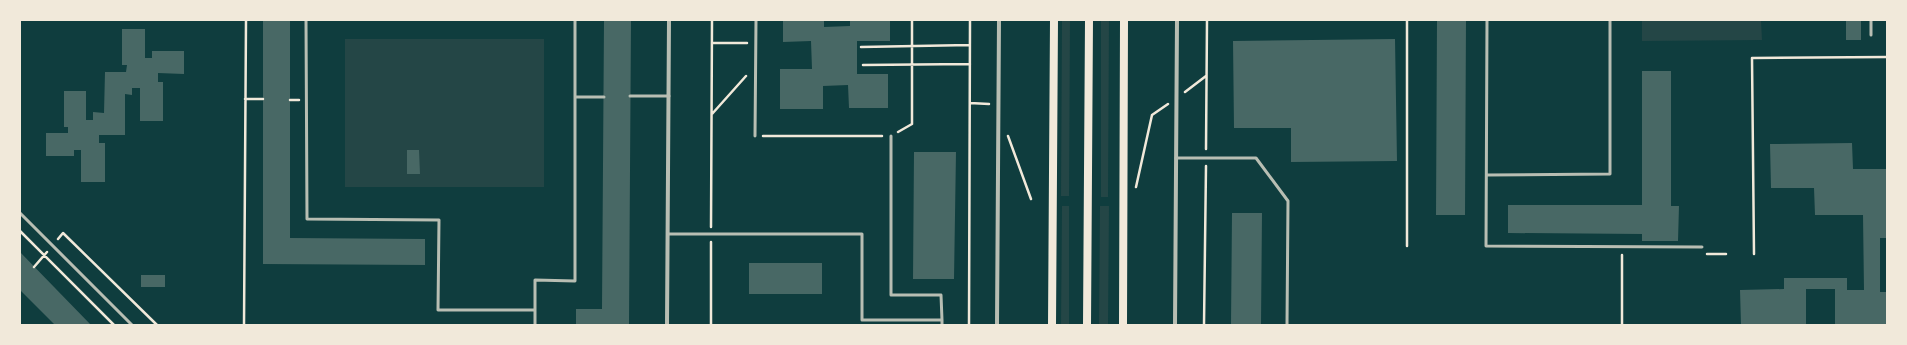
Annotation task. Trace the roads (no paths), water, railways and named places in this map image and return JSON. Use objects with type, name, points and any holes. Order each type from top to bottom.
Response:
[{"type":"main road","points":[[1052,325],[1054,20]]},
{"type":"main road","points":[[1087,325],[1089,20]]},
{"type":"main road","points":[[1122,325],[1124,20]]},
{"type":"street","points":[[667,325],[669,20]]},
{"type":"street","points":[[997,325],[999,20]]},
{"type":"street","points":[[1175,325],[1177,20]]},
{"type":"lane","points":[[306,20],[307,219],[438,220],[438,310],[535,310]]},
{"type":"lane","points":[[535,325],[535,280],[575,281],[575,20]]},
{"type":"lane","points":[[755,136],[756,20]]},
{"type":"lane","points":[[1487,20],[1486,246],[1702,247]]},
{"type":"lane","points":[[1487,175],[1610,174],[1610,20]]},
{"type":"lane","points":[[1871,20],[1871,36]]},
{"type":"lane","points":[[575,97],[604,96]]},
{"type":"lane","points":[[630,96],[669,96]]},
{"type":"lane","points":[[891,136],[891,295],[941,295],[942,325]]},
{"type":"lane","points":[[1176,158],[1256,158],[1288,202],[1287,325]]},
{"type":"lane","points":[[20,212],[132,325]]},
{"type":"lane","points":[[668,234],[862,234],[862,320],[942,320]]}]
